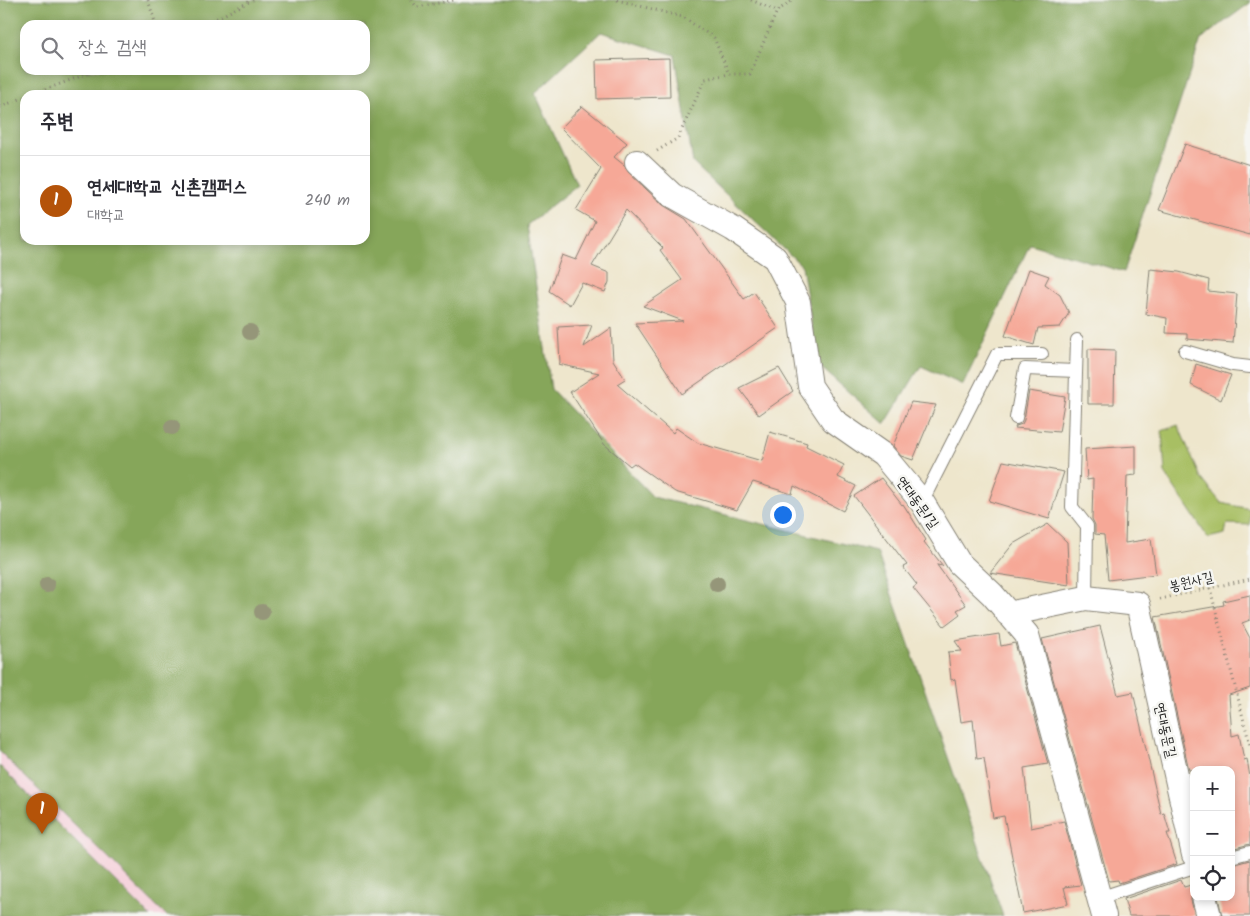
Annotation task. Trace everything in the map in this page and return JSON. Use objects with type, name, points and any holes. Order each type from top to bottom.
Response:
[{"type":"street","name":"연대동문1길","points":[[637,162],[672,195],[733,229],[775,258],[798,302],[810,386],[833,420],[883,455],[922,502],[959,563],[992,594],[1027,635],[1101,907]]},
{"type":"street","points":[[1008,614],[1086,598],[1138,604]]},
{"type":"street","name":"연대동문길","points":[[1138,604],[1190,837]]},
{"type":"street","points":[[1205,901],[1209,916]]},
{"type":"lane","points":[[1077,340],[1072,507],[1087,526],[1086,598]]},
{"type":"lane","points":[[1185,351],[1232,365],[1250,367]]},
{"type":"lane","points":[[922,502],[997,354],[1042,354]]},
{"type":"lane","points":[[1016,418],[1025,369],[1076,371]]},
{"type":"lane","points":[[1235,856],[1250,852]]},
{"type":"lane","points":[[1101,907],[1190,869]]},
{"type":"path","points":[[148,0],[154,20]]},
{"type":"path","points":[[213,20],[253,0]]},
{"type":"path","points":[[411,0],[416,7],[455,0]]},
{"type":"path","points":[[617,0],[683,17],[714,38],[729,74]]},
{"type":"path","points":[[751,0],[777,11]]},
{"type":"path","points":[[637,162],[678,138],[704,79],[729,74],[750,74],[777,11],[793,0]]},
{"type":"path","points":[[44,90],[84,75]]},
{"type":"path","points":[[0,107],[20,99]]},
{"type":"path","name":"봉원사길","points":[[1138,604],[1250,579]]},
{"type":"path","points":[[1210,588],[1250,745]]},
{"type":"shaded area","points":[[0,752],[167,916],[0,916]]},
{"type":"green space","points":[[0,0],[1250,0],[1250,3],[1201,39],[1124,272],[1030,244],[963,385],[921,366],[885,424],[818,365],[802,266],[693,163],[675,55],[601,32],[535,93],[577,185],[527,225],[551,389],[653,497],[877,552],[1003,916],[167,916],[0,752]]},
{"type":"green space","points":[[1178,425],[1201,478],[1221,503],[1250,509],[1250,525],[1227,524],[1225,534],[1208,538],[1165,473],[1162,431]]},
{"type":"green space","points":[[0,766],[150,916],[0,916]]},
{"type":"building","points":[[669,58],[670,97],[597,99],[596,60]]},
{"type":"building","points":[[582,106],[627,143],[614,157],[663,205],[686,219],[744,299],[754,292],[778,328],[682,394],[635,323],[683,321],[643,306],[682,280],[660,250],[663,248],[626,210],[592,266],[609,273],[609,282],[605,292],[582,283],[570,305],[549,291],[562,255],[576,260],[595,221],[576,210],[601,169],[561,128]]},
{"type":"building","points":[[1185,144],[1250,165],[1250,235],[1159,210]]},
{"type":"building","points":[[1029,269],[1049,276],[1045,284],[1060,295],[1069,313],[1060,327],[1038,328],[1034,345],[1005,336]]},
{"type":"building","points":[[1150,269],[1179,272],[1209,280],[1208,291],[1237,294],[1233,343],[1187,339],[1187,334],[1166,333],[1167,318],[1146,314]]},
{"type":"building","points":[[592,325],[584,347],[611,328],[613,360],[625,379],[617,384],[673,433],[676,428],[698,443],[762,461],[770,432],[807,443],[806,446],[844,465],[838,477],[856,486],[843,511],[794,486],[792,494],[753,482],[737,510],[675,492],[634,463],[630,466],[604,444],[570,392],[599,373],[558,364],[560,363],[558,327]]},
{"type":"building","points":[[1088,349],[1115,350],[1114,404],[1088,404]]},
{"type":"building","points":[[1196,364],[1231,375],[1221,400],[1191,385]]},
{"type":"building","points":[[779,368],[793,391],[759,415],[739,388]]},
{"type":"building","points":[[1029,391],[1065,397],[1059,432],[1015,428],[1022,424],[1024,420]]},
{"type":"building","points":[[911,402],[936,405],[913,460],[901,456],[893,446]]},
{"type":"building","points":[[1136,446],[1136,475],[1127,476],[1125,543],[1151,539],[1156,574],[1108,580],[1104,535],[1095,534],[1095,525],[1092,519],[1093,479],[1087,480],[1085,449]]},
{"type":"building","points":[[1003,461],[1064,472],[1049,519],[989,501]]},
{"type":"building","points":[[881,478],[903,504],[926,540],[924,542],[943,566],[937,565],[966,605],[957,610],[960,614],[944,626],[913,588],[917,585],[903,567],[907,565],[854,496]]},
{"type":"building","points":[[1048,524],[1067,542],[1069,585],[990,573],[1013,544]]},
{"type":"building","points":[[1250,595],[1250,620],[1242,623],[1250,638],[1250,688],[1229,695],[1232,736],[1239,734],[1244,760],[1247,759],[1250,777],[1250,844],[1235,848],[1235,766],[1190,766],[1189,770],[1155,617],[1224,605],[1223,601]]},
{"type":"building","points":[[1100,626],[1118,695],[1133,692],[1161,814],[1164,813],[1170,833],[1167,833],[1177,864],[1119,883],[1118,880],[1109,881],[1042,639]]},
{"type":"building","points":[[999,634],[1001,646],[1015,643],[1048,764],[1024,768],[1031,828],[1064,821],[1081,885],[1064,887],[1068,904],[1023,913],[1004,816],[993,818],[984,758],[977,759],[973,720],[961,722],[955,679],[951,680],[948,652],[962,651],[955,641]]},
{"type":"building","points":[[1250,860],[1250,916],[1222,916],[1219,901],[1235,901],[1235,864]]},
{"type":"building","points":[[1181,880],[1184,887],[1190,885],[1190,901],[1195,916],[1129,916],[1124,899]]},
{"type":"place","name":"연세대학교 신촌캠퍼스","points":[[42,834]]}]
